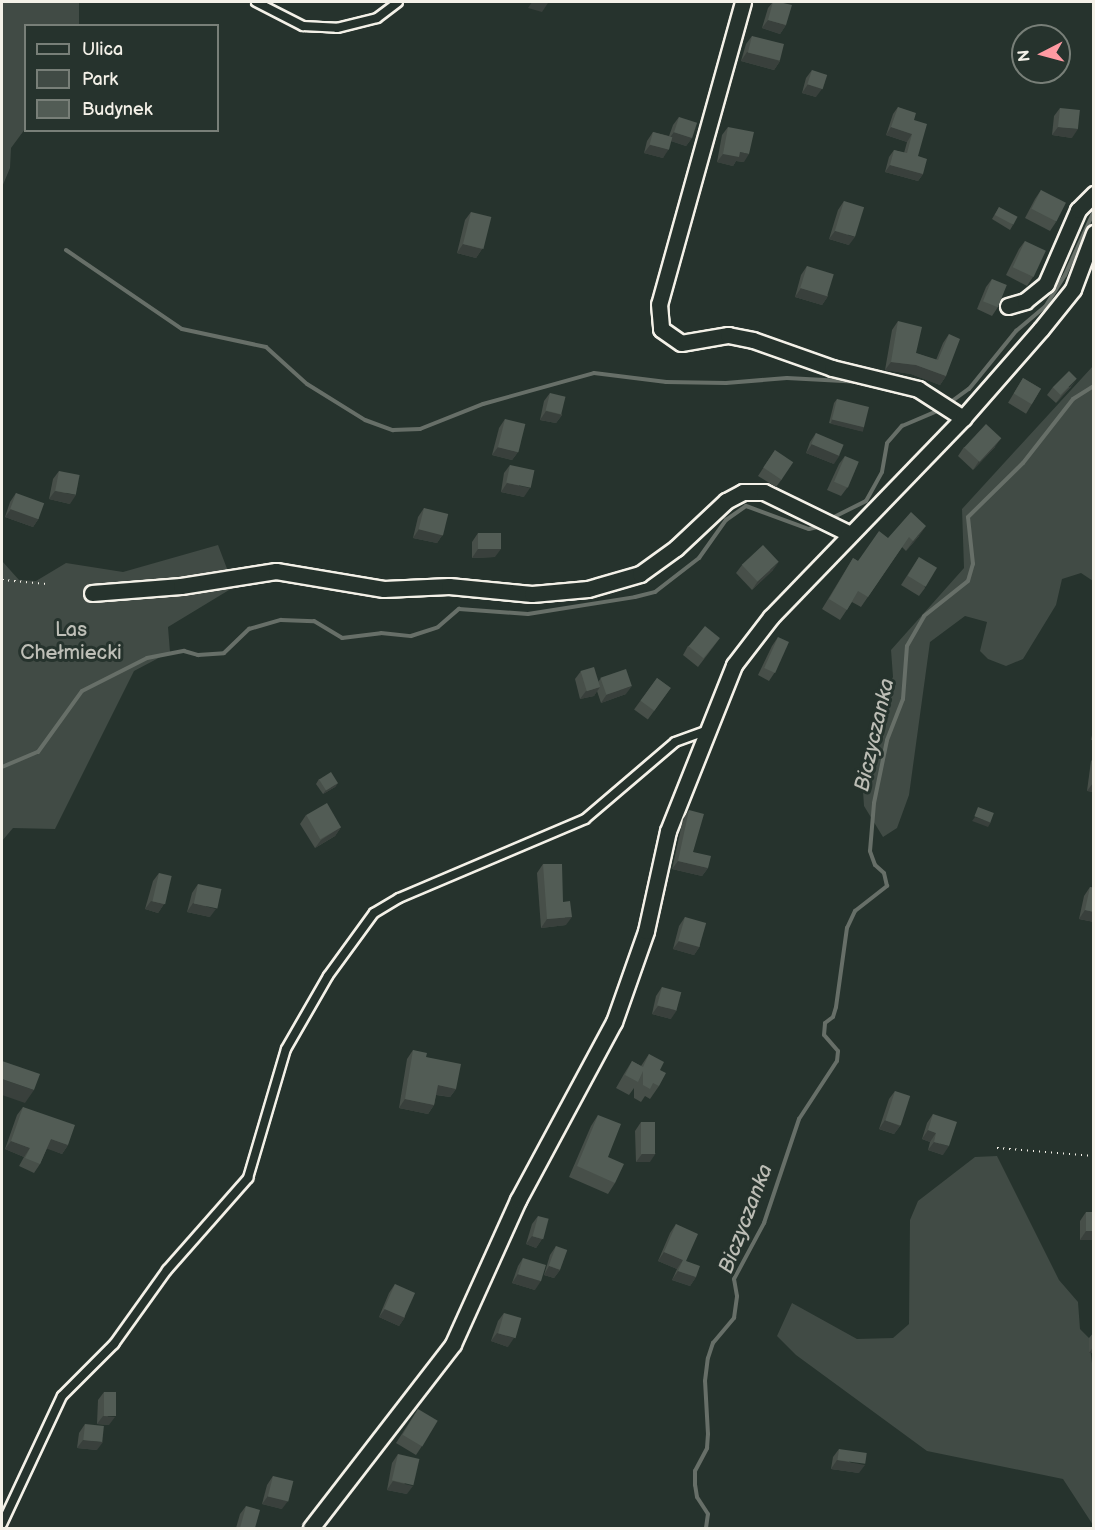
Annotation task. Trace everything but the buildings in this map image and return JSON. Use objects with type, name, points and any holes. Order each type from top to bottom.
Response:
[{"type":"street","points":[[743,2],[658,304],[661,329],[681,343],[728,335],[753,340],[832,368],[918,389],[963,418]]},
{"type":"street","points":[[1008,306],[1025,301],[1046,284],[1078,210],[1094,194]]},
{"type":"street","points":[[1078,210],[1094,217]]},
{"type":"street","points":[[311,1528],[453,1344],[518,1200],[614,1022],[646,931],[668,831],[734,665],[771,617],[963,418],[1073,289],[1094,233]]},
{"type":"street","points":[[92,593],[181,586],[276,571],[384,589],[449,586],[518,593],[563,592],[612,585],[640,574],[676,548],[726,501],[742,492],[764,492],[850,534]]},
{"type":"lane","points":[[256,2],[303,26],[337,28],[377,18],[398,2]]},
{"type":"lane","points":[[2,1524],[62,1396],[114,1344],[167,1270],[248,1178],[286,1049],[328,976],[374,913],[399,898],[585,819],[675,742],[706,731]]},
{"type":"path","points":[[2,580],[47,584]]},
{"type":"path","points":[[997,1148],[1094,1156]]},
{"type":"green space","points":[[2,2],[79,2],[79,24],[24,24],[24,130],[11,148],[10,168],[2,187]]},
{"type":"green space","points":[[1093,366],[1093,581],[1081,573],[1062,579],[1056,605],[1023,659],[1006,666],[988,659],[980,651],[987,622],[965,616],[930,642],[909,795],[897,828],[883,837],[864,806],[863,791],[875,718],[893,677],[891,650],[964,568],[962,509]]},
{"type":"green space","name":"Las Chełmiecki","points":[[218,545],[234,587],[168,627],[170,652],[134,671],[55,829],[13,828],[2,841],[2,561],[19,580],[36,581],[66,563],[123,572]]},
{"type":"green space","points":[[997,1156],[1059,1280],[1078,1302],[1080,1329],[1089,1338],[1094,1380],[1093,1525],[1063,1479],[927,1451],[796,1355],[777,1336],[792,1303],[857,1339],[893,1338],[909,1324],[910,1220],[918,1201],[975,1157]]},
{"type":"waterway","points":[[948,404],[969,389],[1016,331],[1045,307],[1065,275],[1094,211]]},
{"type":"waterway","points":[[66,250],[182,329],[266,347],[307,384],[365,420],[393,430],[420,429],[483,404],[594,373],[666,382],[726,383],[787,378],[862,382]]},
{"type":"waterway","name":"Biczyczanka","points":[[706,1528],[708,1514],[697,1497],[695,1471],[707,1448],[705,1381],[708,1358],[713,1343],[734,1318],[737,1296],[734,1279],[764,1223],[799,1119],[837,1061],[838,1051],[824,1035],[825,1023],[833,1017],[836,1007],[847,928],[855,911],[887,886],[884,873],[875,865],[870,851],[874,803],[887,740],[903,699],[907,646],[924,616],[968,581],[973,564],[968,517],[1023,463],[1073,399],[1094,386]]},
{"type":"waterway","points":[[830,519],[866,501],[882,472],[887,443],[902,426],[942,409]]},
{"type":"waterway","points":[[2,767],[38,752],[82,691],[147,658],[184,651],[198,655],[224,653],[249,629],[281,620],[314,621],[342,638],[381,633],[411,636],[438,627],[459,609],[528,614],[655,592],[699,558],[726,520],[746,506],[809,529],[822,526]]}]
